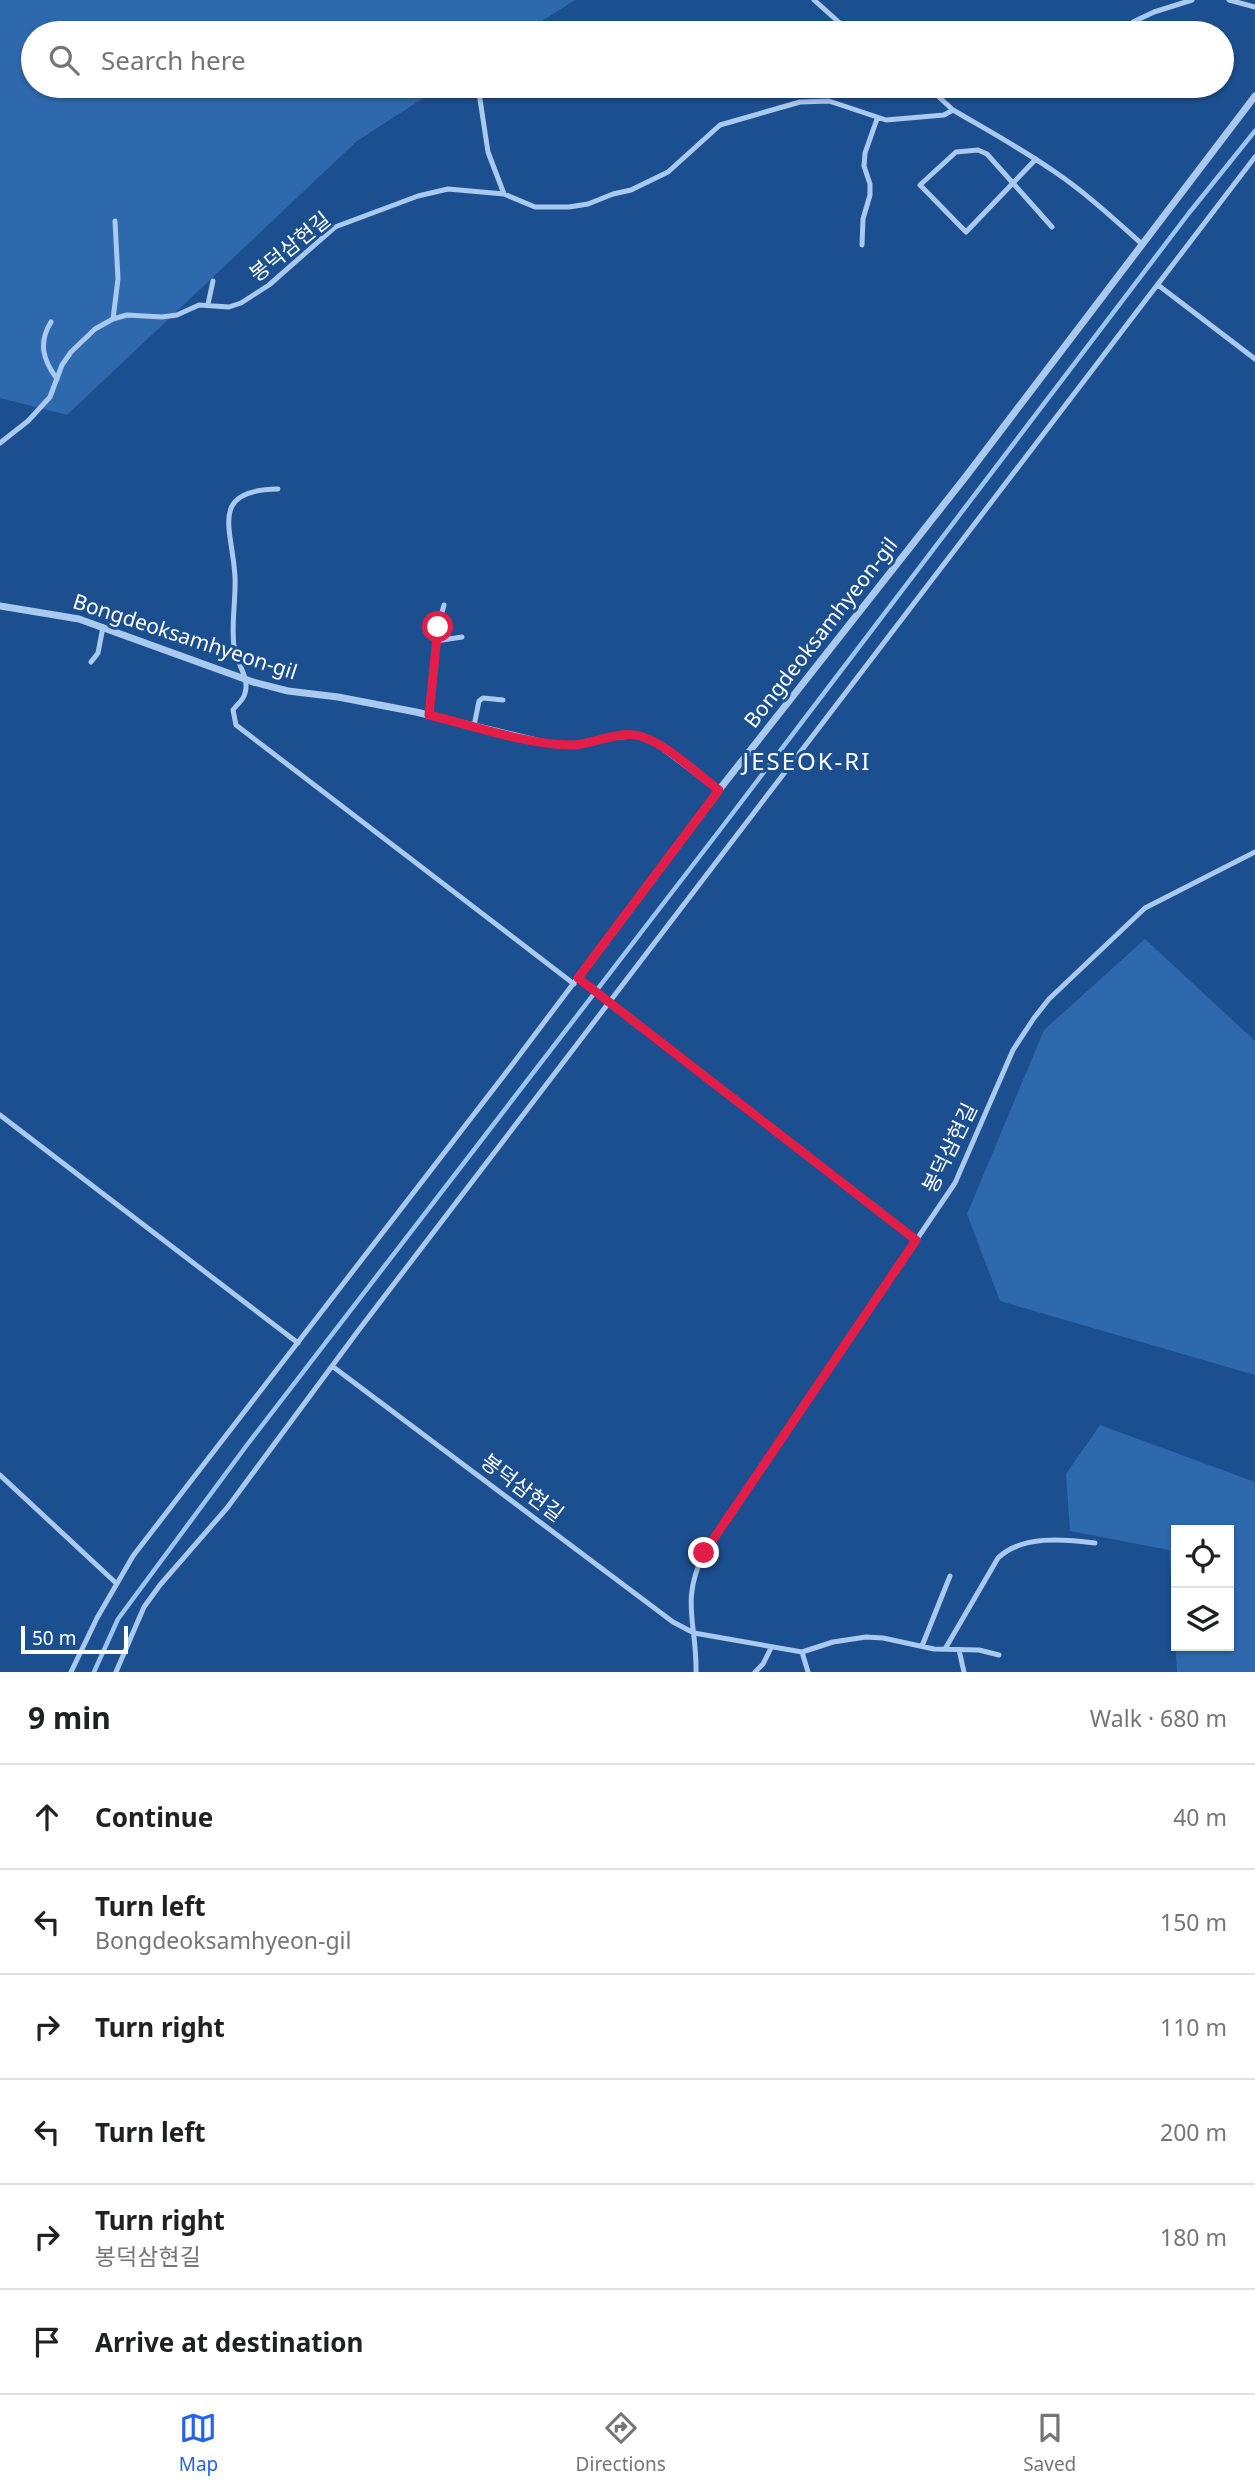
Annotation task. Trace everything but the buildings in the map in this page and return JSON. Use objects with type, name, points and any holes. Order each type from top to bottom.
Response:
[{"type":"street","name":"Bongdeoksamhyeon-gil","points":[[0,606],[79,618],[246,679],[288,691],[338,697],[429,715],[545,743],[574,745],[617,736],[637,735],[657,743],[719,790],[967,475],[1255,96]]},
{"type":"lane","points":[[814,0],[838,21]]},
{"type":"lane","points":[[1135,21],[1192,0]]},
{"type":"lane","points":[[1229,0],[1255,7]]},
{"type":"lane","points":[[480,98],[488,152],[504,194]]},
{"type":"lane","points":[[940,98],[953,110],[1036,159],[1091,200],[1142,244]]},
{"type":"lane","name":"봉덕삼현길","points":[[0,443],[29,421],[43,406],[50,397],[62,365],[77,345],[95,328],[127,315],[162,317],[208,304],[229,307],[253,297],[326,232],[354,219],[435,191],[464,189],[504,194],[535,207],[588,205],[613,194],[631,190],[668,172],[720,125],[800,102],[828,101],[877,119],[915,120],[944,115],[953,110]]},
{"type":"lane","points":[[862,245],[863,219],[870,195],[870,184],[864,166],[865,153],[877,119]]},
{"type":"lane","points":[[1036,159],[1013,183],[966,232],[920,185],[956,152],[978,150],[986,154],[1013,183],[1052,227]]},
{"type":"lane","points":[[116,1672],[144,1607],[160,1585],[227,1508],[607,1000],[1255,158]]},
{"type":"lane","points":[[113,319],[118,279],[115,221]]},
{"type":"lane","points":[[208,304],[213,281]]},
{"type":"lane","points":[[1158,285],[1255,359]]},
{"type":"lane","points":[[51,322],[43,339],[43,349],[45,361],[57,379]]},
{"type":"lane","points":[[278,489],[262,489],[243,496],[233,504],[228,515],[234,563],[234,648],[246,679],[246,691],[233,710],[236,725],[576,981],[607,1000],[916,1240]]},
{"type":"lane","points":[[429,715],[436,641],[444,605]]},
{"type":"lane","points":[[91,662],[98,653],[103,627]]},
{"type":"lane","points":[[436,641],[462,637]]},
{"type":"lane","points":[[474,726],[479,701],[483,698],[503,700]]},
{"type":"lane","points":[[71,1672],[116,1583],[133,1556],[576,981],[719,790]]},
{"type":"lane","name":"봉덕삼현길","points":[[696,1672],[697,1645],[690,1596],[695,1571],[704,1553],[955,1183],[1013,1050],[1049,999],[1145,908],[1255,852]]},
{"type":"lane","points":[[0,1115],[298,1343]]},
{"type":"lane","name":"봉덕삼현길","points":[[332,1366],[673,1622],[694,1633],[802,1653],[832,1642],[866,1637],[945,1649],[979,1650],[999,1655]]},
{"type":"lane","points":[[0,1475],[116,1583]]},
{"type":"lane","points":[[945,1649],[998,1558],[1005,1551],[1020,1544],[1056,1540],[1095,1543]]},
{"type":"lane","points":[[922,1646],[950,1576]]},
{"type":"lane","points":[[755,1672],[763,1664],[771,1648]]},
{"type":"lane","points":[[959,1650],[964,1672]]},
{"type":"lane","points":[[802,1653],[808,1672]]},
{"type":"shaded area","points":[[0,0],[575,0],[542,21],[21,21],[21,98],[423,98],[357,141],[67,415],[0,398]]},
{"type":"shaded area","points":[[1145,939],[1255,1041],[1255,1375],[1000,1301],[967,1214],[1044,1030]]},
{"type":"shaded area","points":[[1100,1425],[1255,1482],[1255,1672],[1177,1672],[1176,1651],[1234,1651],[1234,1525],[1171,1525],[1171,1580],[1169,1550],[1070,1531],[1066,1474]]},
{"type":"waterway","points":[[94,1672],[118,1619],[247,1445],[726,822],[1189,213],[1255,131]]},
{"type":"district","name":"JESEOK-RI","points":[[807,762]]},
{"type":"route","points":[[438,627],[429,715],[545,743],[574,745],[617,736],[637,735],[657,743],[719,790],[578,978],[916,1240],[704,1553]]}]
